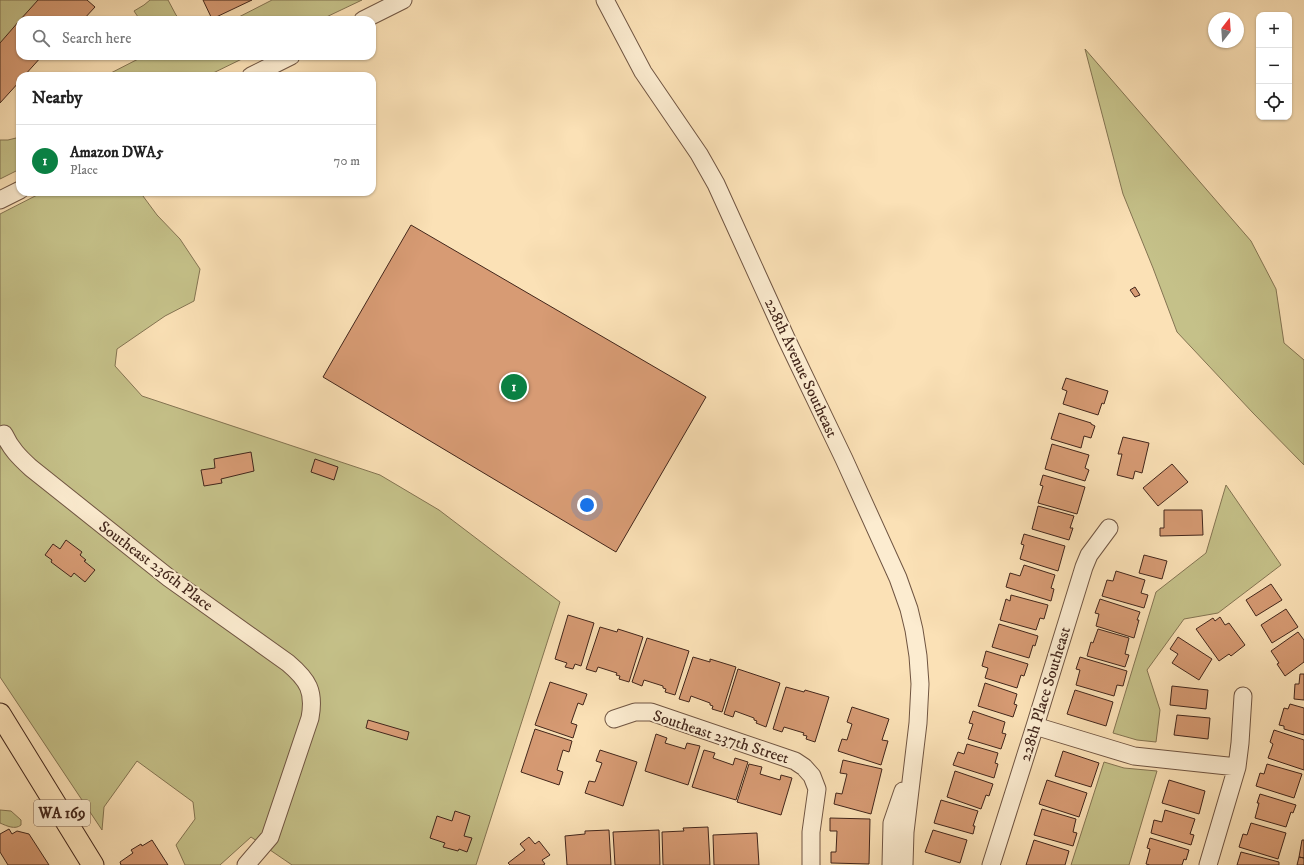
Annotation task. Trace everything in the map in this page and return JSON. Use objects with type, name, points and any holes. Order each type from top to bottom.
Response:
[{"type":"main road","name":"WA 169","points":[[0,714],[93,865]]},
{"type":"street","points":[[371,16],[403,0]]},
{"type":"street","name":"228th Avenue Southeast","points":[[605,0],[643,72],[699,154],[716,184],[786,338],[841,452],[903,592],[909,609],[918,656],[920,684],[918,723],[912,762],[910,796],[905,832],[904,865]]},
{"type":"street","points":[[259,72],[283,60]]},
{"type":"street","points":[[0,200],[16,192]]},
{"type":"street","name":"Southeast 236th Place","points":[[4,434],[10,447],[31,468],[169,578],[288,663],[299,673],[311,693],[312,706],[310,718],[270,837],[246,865]]},
{"type":"street","name":"228th Place Southeast","points":[[991,865],[1084,567],[1089,555],[1108,528]]},
{"type":"street","points":[[1208,865],[1237,767],[1243,696]]},
{"type":"street","name":"Southeast 237th Street","points":[[614,719],[634,712],[651,712],[795,761],[804,767],[812,776],[817,789],[811,832],[811,865]]},
{"type":"street","points":[[1035,726],[1134,756],[1237,767]]},
{"type":"street","name":"228th Avenue Southeast","points":[[891,865],[892,823],[912,762]]},
{"type":"shaded area","points":[[0,0],[39,0],[24,16],[16,16],[16,25],[0,45]]},
{"type":"shaded area","points":[[150,0],[168,0],[177,16],[137,16],[134,11]]},
{"type":"shaded area","points":[[272,0],[362,0],[328,16],[241,16]]},
{"type":"shaded area","points":[[1085,49],[1251,241],[1276,289],[1284,343],[1304,360],[1304,465],[1177,332],[1123,194]]},
{"type":"shaded area","points":[[136,60],[240,60],[215,72],[113,72]]},
{"type":"shaded area","points":[[16,138],[16,171],[0,179],[0,140]]},
{"type":"shaded area","points":[[35,196],[143,196],[157,215],[180,239],[200,269],[194,301],[165,316],[117,349],[115,366],[142,396],[380,475],[439,510],[560,602],[476,865],[292,865],[251,837],[220,865],[185,865],[176,845],[195,819],[193,802],[137,761],[104,807],[102,830],[0,677],[0,214]]},
{"type":"shaded area","points":[[1226,485],[1281,565],[1218,613],[1184,619],[1147,670],[1160,710],[1156,742],[1137,740],[1113,733],[1156,592],[1206,553]]},
{"type":"shaded area","points":[[1104,762],[1124,768],[1157,771],[1129,865],[1071,865]]},
{"type":"shaded area","points":[[0,810],[11,811],[21,820],[21,825],[14,827],[0,823]]},
{"type":"building","points":[[38,0],[87,0],[95,7],[87,16],[24,16]]},
{"type":"building","points":[[203,0],[252,0],[218,16],[211,16]]},
{"type":"building","points":[[16,25],[16,60],[38,60],[28,72],[16,72],[16,85],[0,103],[0,43]]},
{"type":"building","points":[[411,225],[706,397],[616,552],[323,377]]},
{"type":"building","points":[[1135,287],[1140,295],[1135,297],[1130,290]]},
{"type":"building","points":[[1066,378],[1108,391],[1104,404],[1102,403],[1098,415],[1063,404],[1067,391],[1062,389]]},
{"type":"building","points":[[1059,413],[1091,423],[1095,426],[1091,438],[1084,436],[1081,448],[1051,439]]},
{"type":"building","points":[[1123,437],[1149,443],[1142,473],[1135,471],[1133,479],[1117,475],[1122,454],[1118,454]]},
{"type":"building","points":[[1052,444],[1089,455],[1085,468],[1089,470],[1085,481],[1045,469]]},
{"type":"building","points":[[251,452],[254,471],[221,479],[222,483],[204,486],[201,470],[215,468],[214,459]]},
{"type":"building","points":[[315,459],[338,467],[334,480],[311,472]]},
{"type":"building","points":[[1172,464],[1188,482],[1158,506],[1143,488]]},
{"type":"building","points":[[1043,475],[1085,487],[1077,514],[1038,503],[1043,486],[1040,485]]},
{"type":"building","points":[[1038,506],[1074,516],[1070,528],[1073,528],[1069,540],[1032,529]]},
{"type":"building","points":[[1164,510],[1202,510],[1203,535],[1160,536],[1160,528],[1164,528]]},
{"type":"building","points":[[1024,534],[1065,546],[1058,571],[1020,559],[1024,545],[1021,544]]},
{"type":"building","points":[[66,540],[82,552],[80,555],[86,560],[84,561],[95,570],[85,582],[74,573],[71,577],[51,562],[52,560],[45,555],[53,544],[60,549]]},
{"type":"building","points":[[1144,555],[1167,561],[1162,579],[1139,573]]},
{"type":"building","points":[[1024,565],[1055,575],[1051,588],[1054,589],[1051,601],[1006,587],[1010,573],[1020,576]]},
{"type":"building","points":[[1116,571],[1145,580],[1141,593],[1148,595],[1144,608],[1102,596],[1107,580],[1113,581]]},
{"type":"building","points":[[1271,584],[1282,600],[1256,616],[1246,600]]},
{"type":"building","points":[[1011,595],[1048,605],[1044,619],[1040,618],[1036,630],[1000,620],[1006,599],[1010,601]]},
{"type":"building","points":[[1100,599],[1140,612],[1134,638],[1096,626],[1099,614],[1095,613]]},
{"type":"building","points":[[1286,609],[1298,627],[1272,643],[1261,625]]},
{"type":"building","points":[[568,615],[594,623],[581,666],[575,664],[573,669],[565,667],[567,663],[555,659]]},
{"type":"building","points":[[1220,617],[1225,625],[1229,623],[1245,645],[1231,656],[1229,654],[1219,661],[1196,629],[1213,618],[1215,621]]},
{"type":"building","points":[[999,624],[1038,636],[1035,646],[1033,645],[1029,658],[992,647]]},
{"type":"building","points":[[600,627],[617,632],[618,629],[643,637],[629,682],[619,679],[620,676],[616,675],[617,673],[598,667],[596,672],[586,669]]},
{"type":"building","points":[[1098,629],[1129,638],[1125,654],[1129,655],[1125,667],[1087,656],[1091,642],[1093,643]]},
{"type":"building","points":[[1298,632],[1304,640],[1304,662],[1285,676],[1271,651]]},
{"type":"building","points":[[1178,637],[1212,659],[1199,680],[1172,663],[1178,654],[1170,649]]},
{"type":"building","points":[[647,638],[689,651],[675,695],[665,692],[666,689],[663,688],[663,686],[644,680],[642,686],[632,682]]},
{"type":"building","points":[[986,651],[1028,664],[1024,676],[1021,675],[1017,688],[985,678],[988,668],[982,666]]},
{"type":"building","points":[[693,657],[710,662],[710,659],[736,667],[722,712],[712,709],[713,706],[710,705],[710,703],[691,696],[689,702],[679,699]]},
{"type":"building","points":[[1080,657],[1127,671],[1123,686],[1117,685],[1114,696],[1076,685],[1080,670],[1076,669]]},
{"type":"building","points":[[738,669],[780,683],[766,727],[756,723],[757,721],[754,720],[754,718],[735,711],[733,717],[724,714]]},
{"type":"building","points":[[1300,674],[1304,674],[1304,700],[1294,699],[1295,684],[1299,684]]},
{"type":"building","points":[[550,682],[587,694],[583,705],[578,703],[571,723],[577,725],[573,738],[535,725]]},
{"type":"building","points":[[985,683],[1017,694],[1014,704],[1017,705],[1013,717],[978,706]]},
{"type":"building","points":[[1172,686],[1208,690],[1206,709],[1170,705]]},
{"type":"building","points":[[786,687],[804,692],[805,690],[829,697],[815,742],[806,739],[807,736],[803,735],[804,733],[784,727],[782,732],[773,729]]},
{"type":"building","points":[[1075,690],[1113,702],[1106,726],[1067,714]]},
{"type":"building","points":[[1290,704],[1304,708],[1304,735],[1284,729],[1284,726],[1279,725],[1284,708],[1288,709]]},
{"type":"building","points":[[852,707],[889,719],[882,740],[888,741],[881,765],[838,751],[842,739],[847,740],[852,724],[847,722]]},
{"type":"building","points":[[973,711],[1005,722],[1002,733],[1006,734],[1001,749],[968,739],[973,724],[969,723]]},
{"type":"building","points":[[1177,715],[1210,718],[1208,739],[1174,735]]},
{"type":"building","points":[[368,720],[409,732],[407,740],[366,728]]},
{"type":"building","points":[[535,729],[572,741],[569,752],[563,750],[557,770],[563,772],[559,785],[521,772]]},
{"type":"building","points":[[1274,730],[1304,740],[1304,770],[1268,758],[1273,744],[1270,742]]},
{"type":"building","points":[[656,734],[667,738],[665,743],[685,749],[687,743],[700,746],[688,785],[645,771]]},
{"type":"building","points":[[967,744],[998,753],[995,763],[998,764],[994,778],[953,765],[958,752],[964,754]]},
{"type":"building","points":[[600,750],[637,762],[623,806],[585,793],[589,781],[595,782],[602,763],[596,761]]},
{"type":"building","points":[[704,750],[715,753],[713,758],[733,765],[735,758],[748,762],[736,800],[692,787]]},
{"type":"building","points":[[1063,751],[1099,763],[1091,787],[1055,776]]},
{"type":"building","points":[[843,760],[882,769],[871,814],[834,804],[836,793],[842,794],[847,774],[840,773]]},
{"type":"building","points":[[749,764],[762,767],[760,774],[780,780],[781,775],[792,778],[781,815],[737,802]]},
{"type":"building","points":[[1267,764],[1302,774],[1294,798],[1256,786],[1260,773],[1264,774]]},
{"type":"building","points":[[955,771],[993,784],[989,796],[986,795],[981,809],[947,797]]},
{"type":"building","points":[[1047,780],[1087,793],[1079,817],[1039,804]]},
{"type":"building","points":[[1169,780],[1205,791],[1199,814],[1162,803]]},
{"type":"building","points":[[1260,794],[1296,805],[1293,813],[1291,812],[1286,827],[1255,818]]},
{"type":"building","points":[[941,800],[978,811],[973,826],[975,826],[973,834],[934,823]]},
{"type":"building","points":[[1042,809],[1076,819],[1073,832],[1077,833],[1073,846],[1034,835]]},
{"type":"building","points":[[1165,810],[1195,819],[1190,834],[1194,835],[1191,845],[1151,833],[1154,820],[1162,822]]},
{"type":"building","points":[[455,811],[470,816],[464,836],[472,838],[467,852],[459,849],[458,851],[443,847],[445,843],[430,838],[437,816],[452,821]]},
{"type":"building","points":[[830,818],[870,819],[869,864],[831,863],[831,852],[836,852],[837,831],[830,831]]},
{"type":"building","points":[[1251,823],[1286,833],[1278,859],[1239,847],[1243,834],[1247,835]]},
{"type":"building","points":[[708,827],[710,865],[663,865],[662,832],[684,831],[683,828]]},
{"type":"building","points":[[9,829],[12,834],[17,831],[29,834],[49,865],[8,865],[0,852],[0,834]]},
{"type":"building","points":[[609,830],[611,865],[567,865],[565,836],[585,834],[585,831]]},
{"type":"building","points":[[659,830],[660,865],[615,865],[613,832]]},
{"type":"building","points":[[933,830],[967,840],[960,863],[925,852]]},
{"type":"building","points":[[757,833],[759,865],[714,865],[713,835]]},
{"type":"building","points":[[529,837],[535,844],[539,841],[550,855],[542,860],[545,864],[510,865],[508,863],[525,850],[520,844]]},
{"type":"building","points":[[1150,838],[1189,850],[1186,860],[1184,859],[1182,865],[1146,864],[1150,849],[1147,848]]},
{"type":"building","points":[[152,840],[168,865],[121,865],[120,862],[133,853],[131,850]]},
{"type":"building","points":[[1034,840],[1069,851],[1065,865],[1026,865]]},
{"type":"building","points":[[1302,840],[1304,840],[1304,858],[1299,857]]},
{"type":"building","points":[[1241,852],[1279,862],[1279,865],[1237,865]]},
{"type":"building","points":[[1299,857],[1304,858],[1304,865],[1297,865]]},
{"type":"place","name":"Amazon DWA5","points":[[514,387]]}]
